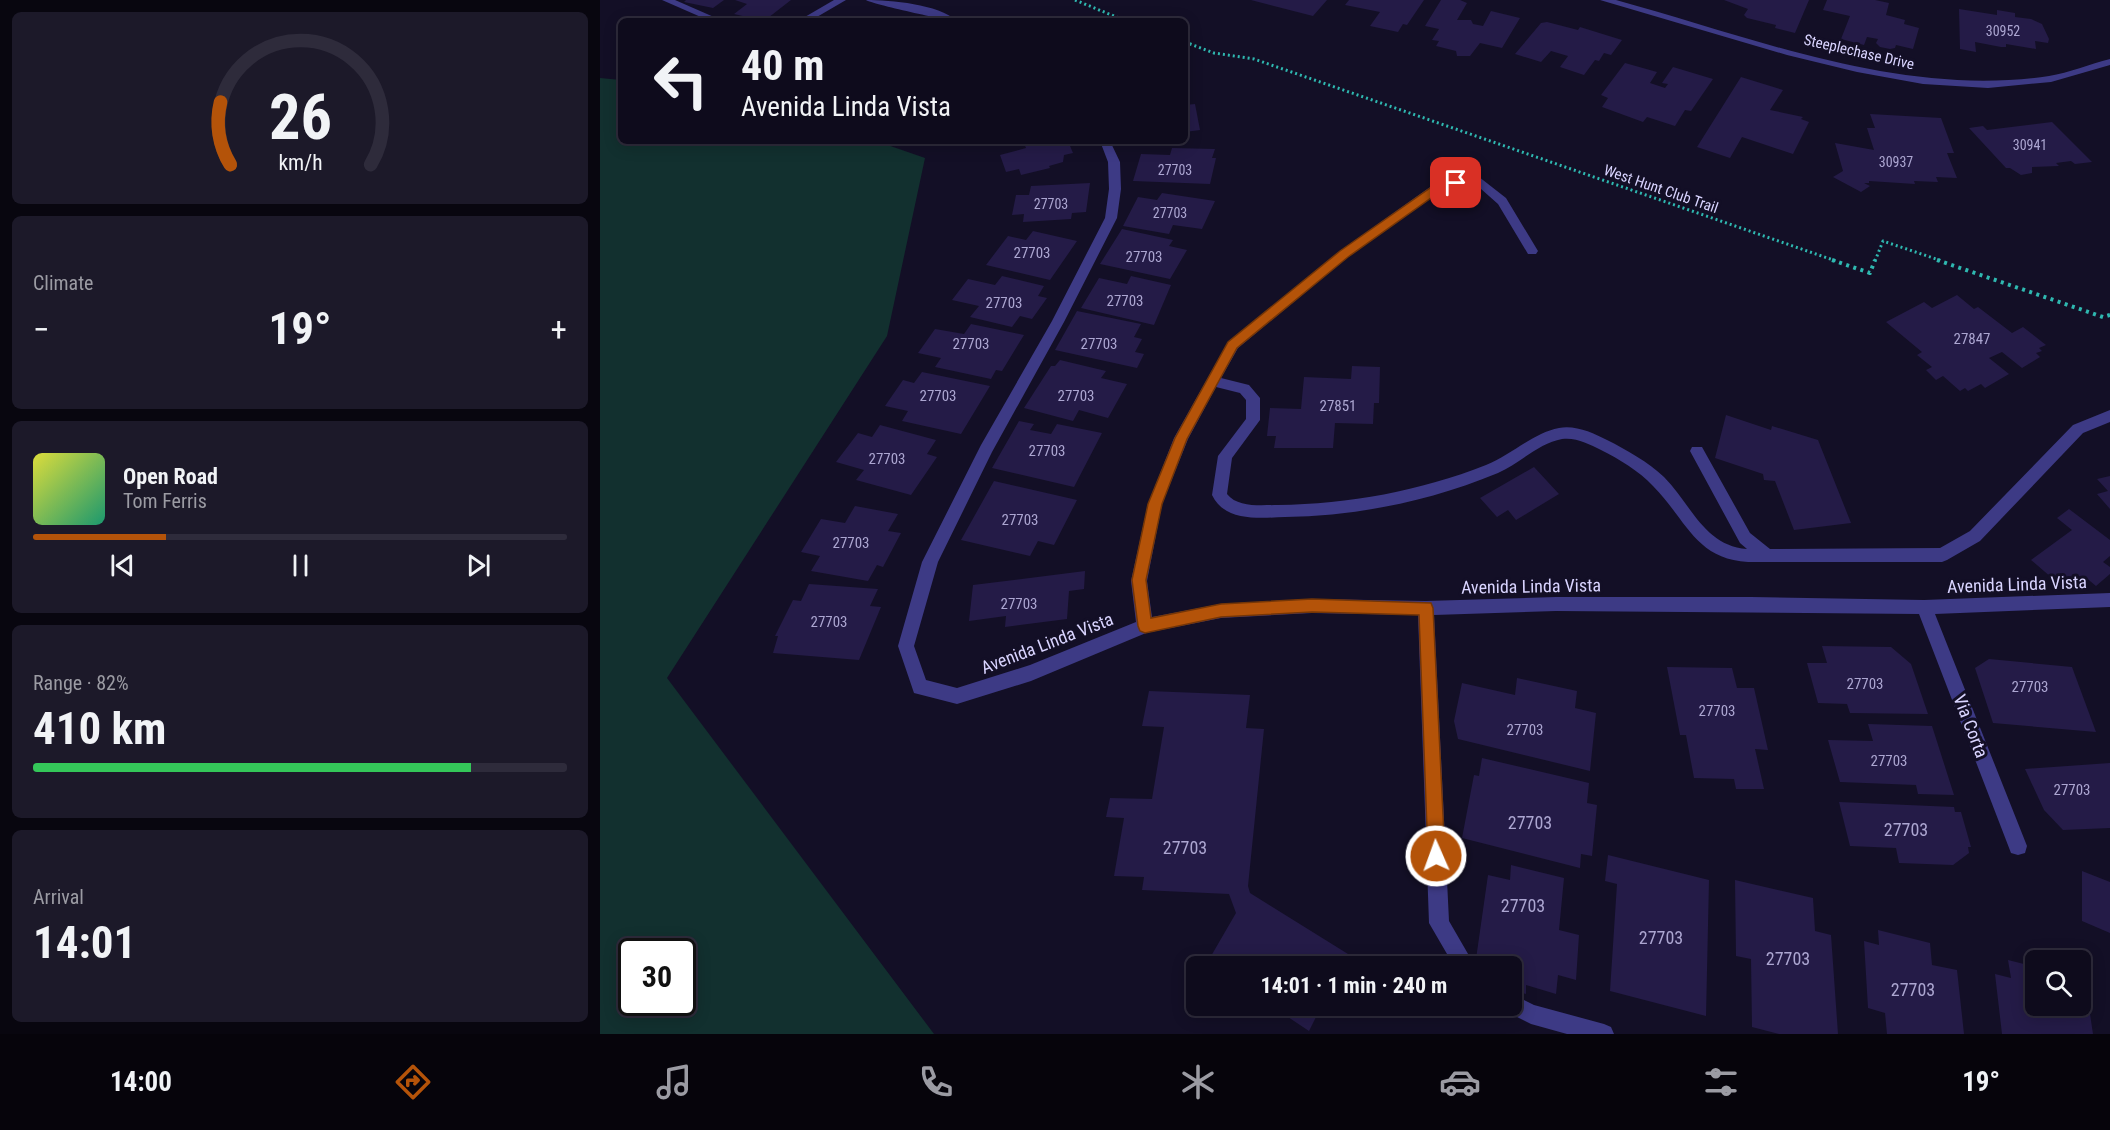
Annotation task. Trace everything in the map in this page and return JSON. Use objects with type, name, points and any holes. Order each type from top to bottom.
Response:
[{"type":"street","points":[[667,0],[711,18]]},
{"type":"street","points":[[808,18],[841,0]]},
{"type":"street","points":[[871,0],[932,12],[945,18]]},
{"type":"street","name":"Steeplechase Drive","points":[[1605,0],[1663,15],[1735,38],[1919,81],[2020,86],[2084,74],[2110,62]]},
{"type":"street","name":"Avenida Linda Vista","points":[[1106,144],[1114,162],[1115,189],[1111,218],[1058,322],[986,449],[930,562],[906,645],[920,687],[957,696],[1031,673],[1145,626],[1221,611],[1312,606],[1426,608],[1717,604],[1924,607],[2110,600]]},
{"type":"street","points":[[1145,626],[1139,580],[1155,504],[1181,438],[1233,345],[1344,254],[1437,188],[1474,177],[1502,201],[1532,251]]},
{"type":"street","points":[[1211,381],[1244,389],[1253,398],[1253,420],[1225,456],[1219,495],[1226,504],[1242,510],[1306,510],[1398,498],[1446,486],[1496,467],[1559,434],[1575,433],[1600,441],[1657,481],[1684,515],[1716,548],[1735,555],[1942,555],[1975,536],[2078,429],[2110,416]]},
{"type":"street","points":[[1697,451],[1745,538],[1767,556]]},
{"type":"street","name":"Via Corta","points":[[1924,607],[2018,846]]},
{"type":"street","points":[[1426,608],[1439,923],[1459,956]]},
{"type":"street","points":[[1522,1009],[1531,1014],[1604,1034]]},
{"type":"path","points":[[1075,0],[1119,18]]},
{"type":"path","name":"West Hunt Club Trail","points":[[1188,43],[1214,53],[1254,59],[1870,273],[1883,241],[2103,317],[2110,315]]},
{"type":"green space","points":[[600,78],[618,80],[618,144],[885,144],[925,158],[887,336],[667,678],[934,1034],[600,1034]]},
{"type":"building","points":[[686,0],[724,0],[713,8],[684,2]]},
{"type":"building","points":[[735,0],[791,0],[768,18],[751,18],[734,14],[747,4]]},
{"type":"building","points":[[1251,0],[1327,0],[1313,16]]},
{"type":"building","points":[[1349,0],[1424,0],[1407,25],[1403,24],[1398,32],[1370,26],[1380,12],[1345,5]]},
{"type":"building","points":[[1441,0],[1460,0],[1467,3],[1457,20],[1471,20],[1473,24],[1483,26],[1491,11],[1520,18],[1502,48],[1480,43],[1470,56],[1457,56],[1456,51],[1436,46],[1439,41],[1432,40],[1439,29],[1425,26]]},
{"type":"building","points":[[1724,0],[1809,0],[1795,33],[1775,28],[1776,25],[1747,18],[1744,15],[1748,9]]},
{"type":"building","points":[[1827,0],[1875,0],[1889,3],[1886,15],[1905,20],[1904,24],[1919,28],[1913,49],[1896,45],[1895,48],[1890,49],[1880,47],[1876,43],[1878,39],[1867,37],[1864,45],[1841,39],[1850,16],[1823,10]]},
{"type":"building","points":[[1959,9],[1997,15],[1997,10],[2015,13],[2015,17],[2031,19],[2042,24],[2049,39],[2048,43],[2035,41],[2036,49],[2006,44],[2006,47],[2001,47],[1975,42],[1976,52],[1960,49]]},
{"type":"building","points":[[1547,22],[1578,30],[1580,27],[1622,40],[1611,55],[1604,53],[1599,61],[1595,60],[1584,75],[1560,67],[1568,56],[1551,51],[1541,62],[1515,54],[1541,23]]},
{"type":"building","points":[[1625,63],[1657,72],[1650,83],[1665,88],[1668,84],[1662,83],[1673,67],[1713,79],[1691,111],[1685,110],[1675,126],[1647,117],[1643,122],[1602,107],[1608,98],[1601,95]]},
{"type":"building","points":[[1741,77],[1783,90],[1770,110],[1803,117],[1801,119],[1809,122],[1793,154],[1742,137],[1730,158],[1697,147]]},
{"type":"building","points":[[1195,104],[1200,130],[1188,132],[1188,105]]},
{"type":"building","points":[[1870,114],[1941,118],[1954,153],[1947,153],[1957,178],[1936,177],[1938,182],[1914,181],[1915,184],[1869,181],[1869,183],[1864,183],[1870,186],[1861,192],[1833,177],[1843,171],[1835,143],[1874,150],[1867,128],[1875,128]]},
{"type":"building","points":[[2052,122],[2092,162],[2075,164],[2071,161],[2056,163],[2059,166],[2032,167],[2032,173],[2021,175],[2006,168],[1969,128],[1983,126],[1987,130]]},
{"type":"building","points":[[1024,144],[1069,144],[1073,153],[1064,155],[1063,162],[1049,166],[1050,168],[1021,175],[1019,169],[1006,172],[1000,155],[1026,148]]},
{"type":"building","points":[[1172,148],[1215,149],[1212,158],[1216,158],[1210,184],[1133,181],[1141,154],[1170,155]]},
{"type":"building","points":[[1090,183],[1086,212],[1072,213],[1071,219],[1023,222],[1024,214],[1012,215],[1016,195],[1029,195],[1031,186]]},
{"type":"building","points":[[1162,193],[1215,201],[1202,229],[1173,225],[1169,234],[1123,226],[1138,197],[1157,200]]},
{"type":"building","points":[[1122,229],[1173,240],[1169,246],[1187,250],[1170,279],[1100,264]]},
{"type":"building","points":[[1033,231],[1077,241],[1050,280],[986,265],[1008,236],[1026,240]]},
{"type":"building","points":[[1002,276],[1044,286],[1038,296],[1047,298],[1032,319],[1020,316],[1012,327],[970,317],[979,306],[952,300],[968,279],[995,285]]},
{"type":"building","points":[[1131,276],[1171,285],[1154,325],[1081,308],[1099,278],[1127,284]]},
{"type":"building","points":[[1957,295],[1974,309],[1978,307],[2012,333],[2023,327],[2046,345],[2039,348],[2042,351],[2036,353],[2040,357],[2022,368],[2002,352],[1989,358],[2009,374],[1985,388],[1981,384],[1968,391],[1965,388],[1960,391],[1943,376],[1936,380],[1926,370],[1932,367],[1917,355],[1922,352],[1886,322],[1924,302],[1932,308]]},
{"type":"building","points":[[1077,311],[1141,324],[1134,337],[1142,339],[1135,352],[1144,354],[1137,368],[1055,350]]},
{"type":"building","points":[[971,324],[1024,335],[1002,371],[996,370],[991,379],[935,367],[941,358],[918,353],[935,329],[964,334]]},
{"type":"building","points":[[1060,360],[1106,371],[1101,378],[1127,384],[1108,418],[1079,410],[1073,421],[1024,408],[1051,366],[1055,366]]},
{"type":"building","points":[[1352,366],[1380,367],[1379,403],[1374,403],[1373,424],[1335,423],[1333,448],[1274,448],[1276,436],[1267,436],[1270,408],[1301,409],[1304,377],[1351,379]]},
{"type":"building","points":[[922,372],[990,386],[961,434],[902,421],[908,411],[885,406],[903,380],[914,383]]},
{"type":"building","points":[[1726,415],[1771,430],[1772,426],[1818,440],[1851,523],[1794,530],[1775,481],[1764,480],[1763,474],[1715,458]]},
{"type":"building","points":[[1019,421],[1034,424],[1030,430],[1051,434],[1057,424],[1102,433],[1074,487],[992,468]]},
{"type":"building","points":[[880,425],[936,440],[927,454],[937,457],[911,495],[856,480],[864,470],[836,462],[858,433],[872,437]]},
{"type":"building","points":[[1534,467],[1559,494],[1516,520],[1508,510],[1497,517],[1480,498]]},
{"type":"building","points":[[2110,476],[2110,509],[2097,494],[2108,491],[2097,479]]},
{"type":"building","points":[[994,481],[1077,500],[1054,545],[1038,541],[1030,556],[961,540]]},
{"type":"building","points":[[855,506],[898,514],[888,531],[901,533],[883,567],[877,565],[868,581],[811,571],[820,556],[801,552],[821,519],[845,523]]},
{"type":"building","points":[[2069,509],[2110,540],[2110,556],[2103,562],[2110,567],[2110,574],[2096,586],[2084,576],[2066,590],[2031,560],[2072,530],[2057,518]]},
{"type":"building","points":[[1085,571],[1084,589],[1069,591],[1067,619],[1005,627],[1006,616],[969,621],[973,585]]},
{"type":"building","points":[[809,584],[878,589],[870,606],[881,607],[859,660],[773,653],[778,636],[775,636],[793,600],[801,601]]},
{"type":"building","points":[[1822,646],[1891,647],[1911,664],[1928,714],[1850,713],[1847,704],[1818,703],[1807,663],[1827,663]]},
{"type":"building","points":[[1989,659],[2072,667],[2096,732],[1993,723],[1975,668]]},
{"type":"building","points":[[1667,667],[1732,668],[1737,688],[1754,688],[1768,750],[1755,749],[1764,789],[1736,789],[1734,779],[1694,778],[1686,735],[1680,735]]},
{"type":"building","points":[[1517,678],[1577,691],[1575,708],[1596,713],[1590,771],[1458,739],[1454,721],[1462,683],[1515,695]]},
{"type":"building","points":[[1149,691],[1250,695],[1246,728],[1264,729],[1248,886],[1250,893],[1348,954],[1347,956],[1211,956],[1236,913],[1229,894],[1142,890],[1144,877],[1114,876],[1124,818],[1106,817],[1110,798],[1152,799],[1164,727],[1142,726]]},
{"type":"building","points":[[1868,724],[1932,726],[1954,795],[1918,794],[1916,785],[1840,782],[1828,740],[1873,741]]},
{"type":"building","points":[[1482,758],[1589,783],[1587,803],[1597,805],[1592,856],[1581,854],[1580,868],[1462,838],[1474,775],[1479,776]]},
{"type":"building","points":[[2110,763],[2110,828],[2063,830],[2044,810],[2025,769]]},
{"type":"building","points":[[1839,802],[1954,807],[1955,812],[1961,812],[1971,847],[1968,847],[1969,853],[1953,865],[1899,863],[1896,848],[1850,846]]},
{"type":"building","points":[[1608,855],[1709,880],[1706,1016],[1610,991],[1617,884],[1605,881]]},
{"type":"building","points":[[1511,865],[1564,878],[1559,930],[1579,935],[1576,980],[1558,975],[1556,994],[1526,985],[1526,994],[1522,993],[1522,956],[1476,956],[1488,875],[1510,880]]},
{"type":"building","points":[[2082,871],[2110,882],[2110,933],[2082,921]]},
{"type":"building","points":[[1735,880],[1813,898],[1815,931],[1831,935],[1838,1034],[1779,1034],[1752,1027],[1751,959],[1736,956]]},
{"type":"building","points":[[1878,930],[1930,943],[1932,965],[1957,970],[1964,1034],[1887,1034],[1885,1013],[1868,1008],[1864,941],[1879,945]]},
{"type":"building","points":[[2008,960],[2025,964],[2025,1016],[2090,1016],[2093,1034],[2002,1034],[1995,974],[2011,978]]},
{"type":"building","points":[[1286,1016],[1316,1016],[1309,1031]]},
{"type":"route","points":[[1436,856],[1426,608],[1312,606],[1221,611],[1145,626],[1139,580],[1155,504],[1181,438],[1233,345],[1344,254],[1437,188],[1456,183]]}]
